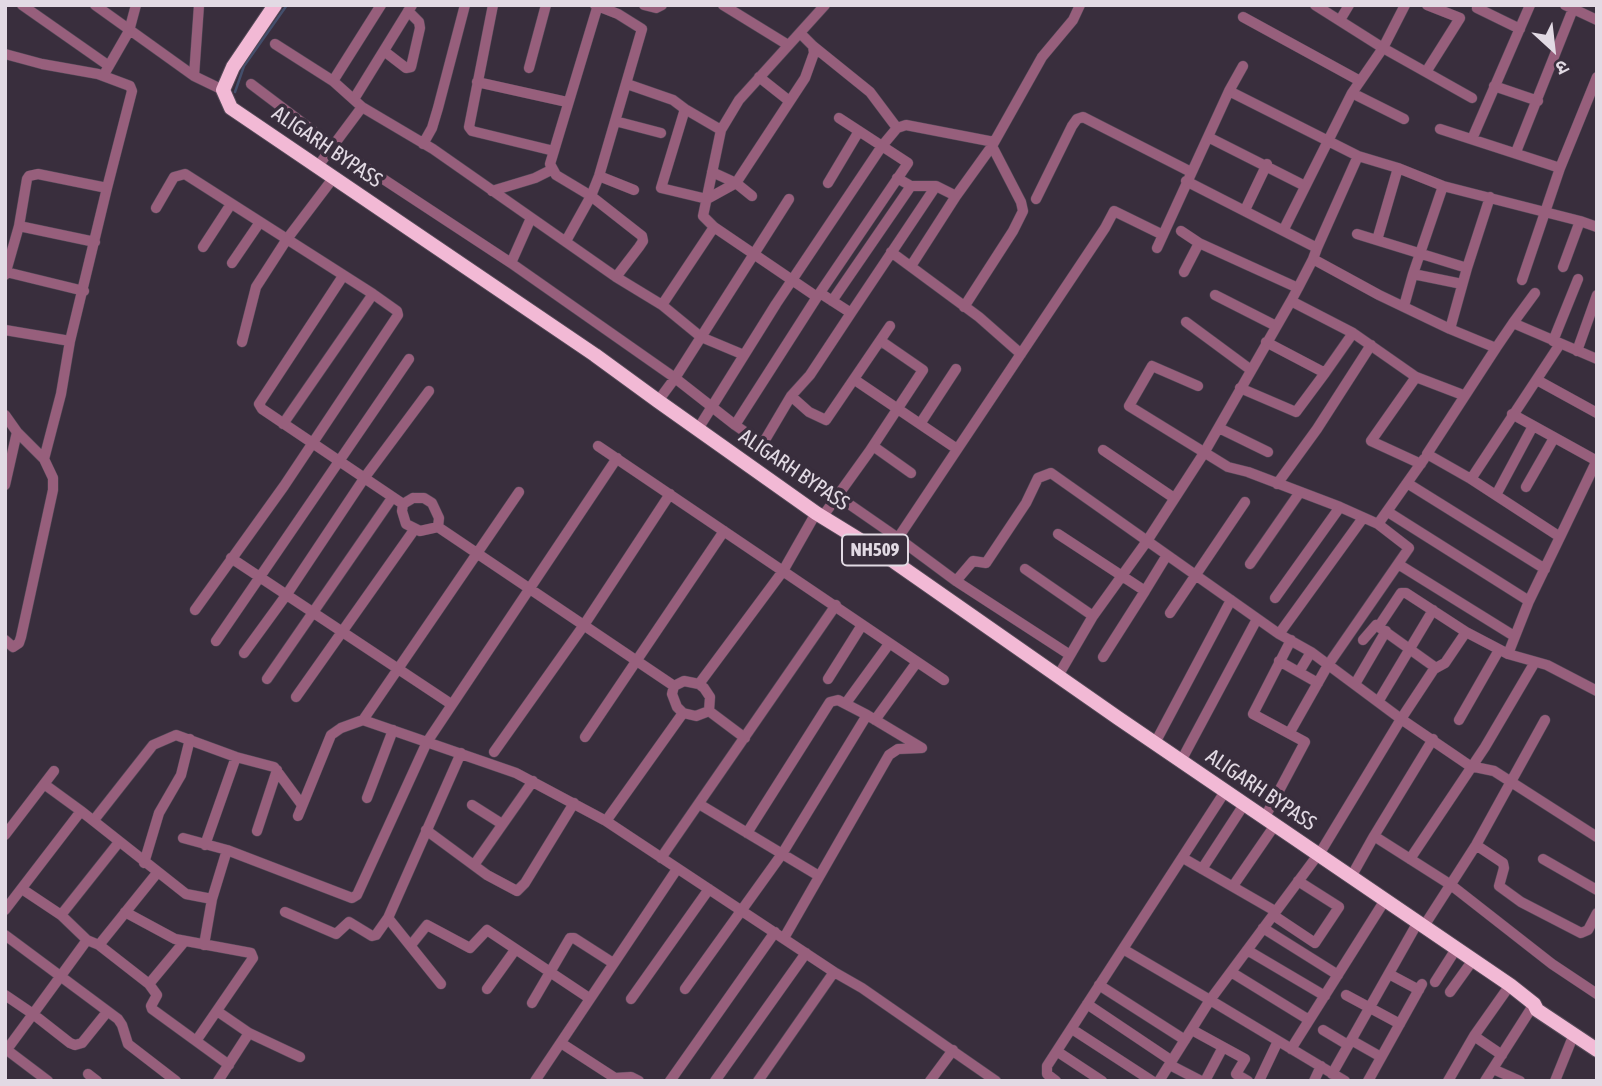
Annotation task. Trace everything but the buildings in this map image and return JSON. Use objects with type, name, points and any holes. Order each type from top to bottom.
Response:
[{"type":"highway","points":[[223,90],[233,67],[275,5]]},
{"type":"highway","name":"ALIGARH BYPASS","points":[[223,90],[231,108],[325,156],[334,177],[700,425],[822,513],[1063,666],[1157,737],[1184,753],[1226,790],[1270,821],[1322,848],[1354,871],[1385,900],[1425,921],[1534,1004],[1537,1010],[1597,1050]]},
{"type":"highway","name":"ALIGARH BYPASS","points":[[1534,1004],[1541,1003],[1597,1042]]},
{"type":"street","points":[[22,5],[109,66]]},
{"type":"street","points":[[103,76],[129,31],[136,5]]},
{"type":"street","points":[[194,76],[199,5]]},
{"type":"street","points":[[333,81],[380,5]]},
{"type":"street","points":[[423,144],[438,108],[465,5]]},
{"type":"street","points":[[493,5],[469,122],[472,131],[554,150]]},
{"type":"street","points":[[530,68],[546,5]]},
{"type":"street","points":[[644,5],[656,8],[662,5]]},
{"type":"street","points":[[723,5],[788,45]]},
{"type":"street","points":[[825,5],[739,100],[721,130],[703,216],[714,227],[792,280],[851,313]]},
{"type":"street","points":[[911,266],[993,144],[1042,57],[1073,20],[1080,5]]},
{"type":"street","points":[[1315,5],[1383,48],[1472,98]]},
{"type":"street","points":[[1340,20],[1349,5]]},
{"type":"street","points":[[1284,229],[1352,93],[1383,48],[1405,5]]},
{"type":"street","points":[[1426,72],[1460,18],[1427,5]]},
{"type":"street","points":[[1478,5],[1477,8],[1520,29]]},
{"type":"street","points":[[1472,139],[1530,5]]},
{"type":"street","points":[[97,6],[194,76],[223,90]]},
{"type":"street","points":[[566,241],[591,196],[599,176],[642,29],[618,14],[597,6],[550,164],[551,170],[591,196],[642,236],[643,241],[616,277]]},
{"type":"street","points":[[1516,152],[1538,102],[1569,7],[1597,20]]},
{"type":"street","points":[[325,156],[358,103],[384,51],[410,8],[419,22],[411,67],[406,68],[384,51]]},
{"type":"street","points":[[1243,17],[1360,81]]},
{"type":"street","points":[[800,33],[870,92],[897,128]]},
{"type":"street","points":[[275,44],[333,81],[358,103],[423,144],[616,277],[662,305],[701,337],[744,355]]},
{"type":"street","points":[[685,109],[662,188],[707,198],[736,183],[788,100],[805,78],[812,63],[813,46]]},
{"type":"street","points":[[5,54],[103,76],[130,86],[132,91],[44,459]]},
{"type":"street","points":[[1157,248],[1243,66]]},
{"type":"street","points":[[759,77],[788,100]]},
{"type":"street","points":[[1522,280],[1560,168],[1597,77]]},
{"type":"street","points":[[477,82],[567,102]]},
{"type":"street","points":[[251,84],[325,156],[511,263],[835,497],[898,538],[1063,666],[1093,616],[1147,541],[1219,428],[1298,288],[1358,156]]},
{"type":"street","points":[[627,84],[673,100],[721,130]]},
{"type":"street","points":[[1494,86],[1538,102]]},
{"type":"street","points":[[1230,90],[1358,156],[1443,186],[1597,227]]},
{"type":"street","points":[[1352,93],[1404,119]]},
{"type":"street","points":[[1036,199],[1072,126],[1077,119],[1083,117],[1245,210],[1284,229],[1315,253],[1404,306],[1496,348]]},
{"type":"street","points":[[735,425],[818,295],[908,163],[839,118]]},
{"type":"street","points":[[615,121],[661,133]]},
{"type":"street","points":[[700,425],[792,280],[882,146],[897,128],[906,125],[993,144]]},
{"type":"street","points":[[1440,129],[1560,168]]},
{"type":"street","points":[[828,183],[859,131]]},
{"type":"street","points":[[1208,137],[1267,164],[1306,186]]},
{"type":"street","points":[[964,307],[1023,211],[993,144]]},
{"type":"street","points":[[1245,210],[1267,164]]},
{"type":"street","points":[[1377,240],[1398,168]]},
{"type":"street","points":[[492,191],[535,178],[551,170]]},
{"type":"street","points":[[712,172],[736,183],[752,197]]},
{"type":"street","points":[[84,291],[6,274],[19,226],[27,179],[38,174],[107,188]]},
{"type":"street","points":[[156,208],[174,177],[185,174],[373,294],[397,311],[398,317],[195,610]]},
{"type":"street","points":[[599,176],[634,190]]},
{"type":"street","points":[[242,342],[256,287],[287,239],[334,177]]},
{"type":"street","points":[[897,178],[911,186],[936,186],[956,196]]},
{"type":"street","points":[[832,301],[911,186]]},
{"type":"street","points":[[762,445],[792,396],[810,375],[936,186]]},
{"type":"street","points":[[1404,306],[1443,186]]},
{"type":"street","points":[[1450,329],[1490,197]]},
{"type":"street","points":[[660,398],[789,199]]},
{"type":"street","points":[[202,247],[231,204]]},
{"type":"street","points":[[898,538],[1114,211],[1164,235]]},
{"type":"street","points":[[511,263],[531,218]]},
{"type":"street","points":[[1563,267],[1580,221]]},
{"type":"street","points":[[232,263],[260,222]]},
{"type":"street","points":[[19,226],[95,242]]},
{"type":"street","points":[[662,305],[714,227]]},
{"type":"street","points":[[1181,231],[1199,243],[1298,288]]},
{"type":"street","points":[[1357,234],[1467,268]]},
{"type":"street","points":[[1184,272],[1199,243]]},
{"type":"street","points":[[891,252],[979,317],[1021,354]]},
{"type":"street","points":[[1413,274],[1462,284]]},
{"type":"street","points":[[343,276],[259,404],[283,424],[403,504]]},
{"type":"street","points":[[1471,479],[1537,380],[1557,342],[1578,279]]},
{"type":"street","points":[[1378,524],[1421,464],[1463,395],[1535,293]]},
{"type":"street","points":[[283,424],[373,294]]},
{"type":"street","points":[[1215,295],[1276,326]]},
{"type":"street","points":[[1577,351],[1597,295]]},
{"type":"street","points":[[1291,301],[1353,333],[1416,377],[1463,395]]},
{"type":"street","points":[[1186,322],[1251,370]]},
{"type":"street","points":[[1513,323],[1594,358],[1597,345]]},
{"type":"street","points":[[792,396],[809,412],[826,420],[890,326]]},
{"type":"street","points":[[5,330],[71,341]]},
{"type":"street","points":[[1240,388],[1296,412],[1353,333]]},
{"type":"street","points":[[699,684],[873,446],[923,370],[881,341]]},
{"type":"street","points":[[1266,342],[1325,373]]},
{"type":"street","points":[[1277,484],[1317,429],[1371,345]]},
{"type":"street","points":[[216,641],[409,359]]},
{"type":"street","points":[[1198,386],[1152,366],[1129,406],[1228,467],[1248,472],[1378,524],[1409,548],[1328,665],[1290,732]]},
{"type":"street","points":[[920,424],[956,369]]},
{"type":"street","points":[[1416,377],[1371,441],[1421,464]]},
{"type":"street","points":[[855,380],[957,449]]},
{"type":"street","points":[[1537,380],[1597,413]]},
{"type":"street","points":[[244,653],[365,477],[429,391]]},
{"type":"street","points":[[1459,720],[1514,636],[1597,461],[1512,414]]},
{"type":"street","points":[[5,415],[17,432],[44,459],[53,478],[50,504],[21,637],[19,643],[13,647],[5,640]]},
{"type":"street","points":[[1496,495],[1534,426]]},
{"type":"street","points":[[1219,428],[1268,452]]},
{"type":"street","points":[[5,485],[17,432]]},
{"type":"street","points":[[1526,487],[1554,438]]},
{"type":"street","points":[[597,446],[944,680]]},
{"type":"street","points":[[873,446],[911,473]]},
{"type":"street","points":[[1103,450],[1174,498]]},
{"type":"street","points":[[1427,454],[1560,537]]},
{"type":"street","points":[[183,838],[227,850],[355,897],[427,742],[617,458]]},
{"type":"street","points":[[956,581],[973,561],[986,563],[1026,503],[1038,478],[1051,473],[1257,619],[1311,652],[1470,766],[1494,771],[1597,837]]},
{"type":"street","points":[[1407,483],[1545,569]]},
{"type":"street","points":[[298,816],[331,735],[363,720],[519,492]]},
{"type":"street","points":[[1250,564],[1300,492]]},
{"type":"street","points":[[495,752],[584,625],[670,494]]},
{"type":"street","points":[[267,679],[392,498]]},
{"type":"street","points":[[403,504],[413,498],[424,498],[432,503],[439,518],[438,527]]},
{"type":"street","points":[[1170,613],[1245,502]]},
{"type":"street","points":[[403,504],[406,524],[414,530],[426,531],[438,527]]},
{"type":"street","points":[[1275,598],[1340,507]]},
{"type":"street","points":[[1388,512],[1529,601]]},
{"type":"street","points":[[1279,634],[1363,518]]},
{"type":"street","points":[[438,527],[674,686]]},
{"type":"street","points":[[296,697],[414,530]]},
{"type":"street","points":[[585,737],[724,531]]},
{"type":"street","points":[[1058,534],[1145,591]]},
{"type":"street","points":[[1103,657],[1167,555]]},
{"type":"street","points":[[231,558],[451,704]]},
{"type":"street","points":[[1398,564],[1514,636]]},
{"type":"street","points":[[1025,569],[1093,616]]},
{"type":"street","points":[[1355,684],[1403,592],[1503,652],[1535,662],[1597,691]]},
{"type":"street","points":[[1157,737],[1231,600]]},
{"type":"street","points":[[661,858],[836,605]]},
{"type":"street","points":[[1378,702],[1433,610]]},
{"type":"street","points":[[1184,753],[1257,619]]},
{"type":"street","points":[[828,679],[862,625]]},
{"type":"street","points":[[1363,640],[1373,626],[1383,629],[1436,667]]},
{"type":"street","points":[[1159,1081],[1210,1000],[1322,848],[1436,667],[1445,663],[1466,632]]},
{"type":"street","points":[[1233,887],[1270,821],[1304,746],[1303,739],[1253,714],[1291,640]]},
{"type":"street","points":[[846,704],[889,644]]},
{"type":"street","points":[[1299,673],[1311,652]]},
{"type":"street","points":[[1279,661],[1318,683]]},
{"type":"street","points":[[685,989],[782,854],[871,717],[917,662]]},
{"type":"street","points":[[1410,859],[1485,747],[1535,662]]},
{"type":"street","points":[[684,681],[699,684],[710,697],[709,711],[696,716],[683,713],[672,694],[674,686],[684,681]]},
{"type":"street","points":[[670,1081],[820,876],[889,755],[898,749],[922,748],[838,700],[830,702],[747,833]]},
{"type":"street","points":[[709,711],[745,738]]},
{"type":"street","points":[[607,821],[683,713]]},
{"type":"street","points":[[363,720],[533,781],[607,821],[862,988],[994,1080]]},
{"type":"street","points":[[1332,1073],[1389,974],[1476,845],[1545,720]]},
{"type":"street","points":[[367,798],[393,730]]},
{"type":"street","points":[[94,820],[153,745],[176,735],[236,757],[274,767],[302,805]]},
{"type":"street","points":[[144,863],[159,813],[181,775],[190,739]]},
{"type":"street","points":[[1354,871],[1433,739]]},
{"type":"street","points":[[285,912],[335,934],[349,922],[373,937],[388,918],[461,753]]},
{"type":"street","points":[[205,845],[236,757]]},
{"type":"street","points":[[257,831],[277,770]]},
{"type":"street","points":[[5,835],[54,771]]},
{"type":"street","points":[[474,865],[533,781]]},
{"type":"street","points":[[44,784],[94,820],[144,863],[186,894],[212,900]]},
{"type":"street","points":[[1056,1081],[1046,1070],[1226,790]]},
{"type":"street","points":[[426,830],[487,875],[520,891],[574,803]]},
{"type":"street","points":[[1202,869],[1245,803]]},
{"type":"street","points":[[472,804],[502,824]]},
{"type":"street","points":[[699,804],[820,876]]},
{"type":"street","points":[[5,910],[81,811]]},
{"type":"street","points":[[1374,836],[1451,885],[1552,964],[1597,994]]},
{"type":"street","points":[[61,915],[119,842]]},
{"type":"street","points":[[1476,845],[1503,863],[1499,886],[1521,902],[1581,933],[1588,930],[1597,913]]},
{"type":"street","points":[[204,945],[212,900],[227,850]]},
{"type":"street","points":[[1182,858],[1274,913],[1315,943],[1339,907],[1298,881]]},
{"type":"street","points":[[1544,859],[1597,890]]},
{"type":"street","points":[[535,1081],[677,869]]},
{"type":"street","points":[[99,945],[157,873]]},
{"type":"street","points":[[22,889],[61,915],[88,940],[99,945],[149,984],[157,995],[152,1009],[229,1065]]},
{"type":"street","points":[[631,999],[709,889]]},
{"type":"street","points":[[1291,1049],[1385,900]]},
{"type":"street","points":[[125,912],[184,942],[249,951],[253,955],[196,1041]]},
{"type":"street","points":[[388,918],[441,984]]},
{"type":"street","points":[[411,945],[426,925],[467,948],[474,945],[486,930],[589,998]]},
{"type":"street","points":[[1263,928],[1338,975]]},
{"type":"street","points":[[5,935],[120,1022],[128,1044],[176,1081]]},
{"type":"street","points":[[533,1003],[572,938],[613,963]]},
{"type":"street","points":[[48,1081],[6,1051],[88,940]]},
{"type":"street","points":[[149,984],[184,942]]},
{"type":"street","points":[[1435,982],[1457,948]]},
{"type":"street","points":[[1123,949],[1345,1081]]},
{"type":"street","points":[[487,989],[515,950]]},
{"type":"street","points":[[1247,950],[1325,996]]},
{"type":"street","points":[[715,1081],[806,953]]},
{"type":"street","points":[[1450,992],[1473,960]]},
{"type":"street","points":[[758,1081],[834,972]]},
{"type":"street","points":[[1231,972],[1309,1020]]},
{"type":"street","points":[[1368,1081],[1421,987],[1389,974]]},
{"type":"street","points":[[1099,985],[1185,1040]]},
{"type":"street","points":[[1448,1081],[1474,1035],[1510,985]]},
{"type":"street","points":[[5,995],[75,1045],[82,1042],[107,1012]]},
{"type":"street","points":[[1346,995],[1400,1024]]},
{"type":"street","points":[[1087,1004],[1171,1063],[1203,1081],[1223,1047]]},
{"type":"street","points":[[1485,1081],[1534,1004]]},
{"type":"street","points":[[217,1011],[249,1032],[300,1057]]},
{"type":"street","points":[[1072,1029],[1152,1081]]},
{"type":"street","points":[[1192,1030],[1245,1059],[1236,1074],[1248,1081]]},
{"type":"street","points":[[1323,1030],[1381,1057]]},
{"type":"street","points":[[218,1081],[249,1032]]},
{"type":"street","points":[[1555,1081],[1574,1034]]},
{"type":"street","points":[[1474,1035],[1502,1055]]},
{"type":"street","points":[[1259,1081],[1278,1041]]},
{"type":"street","points":[[561,1043],[617,1080],[631,1077],[639,1081]]},
{"type":"street","points":[[930,1081],[953,1050]]},
{"type":"street","points":[[1058,1052],[1102,1081]]},
{"type":"street","points":[[1314,1081],[1321,1066]]},
{"type":"street","points":[[1493,1069],[1520,1081]]},
{"type":"waterway","points":[[235,92],[244,66],[287,5]]}]
